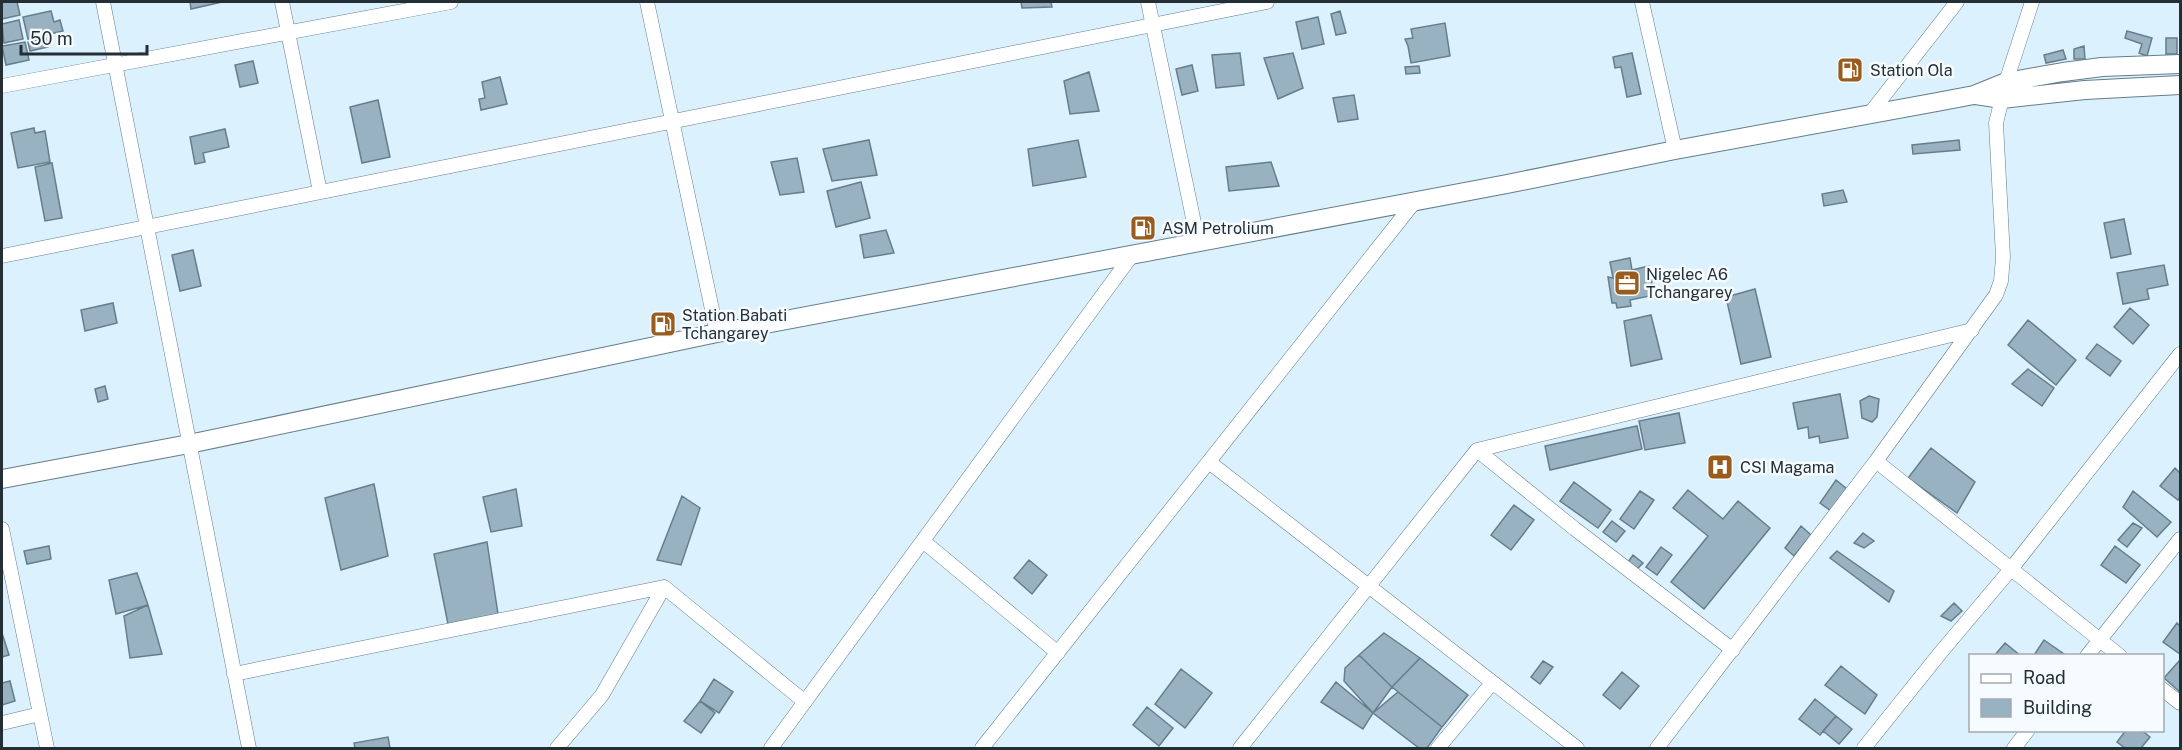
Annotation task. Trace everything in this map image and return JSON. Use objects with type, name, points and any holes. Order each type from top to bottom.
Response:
[{"type":"main road","points":[[2,479],[189,444],[717,333],[1675,150],[2004,90],[2102,67],[2181,64]]},
{"type":"main road","points":[[2004,90],[2180,89]]},
{"type":"street","points":[[103,2],[249,748]]},
{"type":"street","points":[[282,2],[320,192]]},
{"type":"street","points":[[2,86],[450,2]]},
{"type":"street","points":[[647,2],[717,333]]},
{"type":"street","points":[[1148,2],[1198,242]]},
{"type":"street","points":[[2,256],[1267,2]]},
{"type":"street","points":[[1642,2],[1675,150]]},
{"type":"street","points":[[1868,116],[1957,2]]},
{"type":"street","points":[[1657,748],[1876,461],[1996,295],[2003,268],[1995,129],[2004,90],[2032,2]]},
{"type":"street","points":[[982,748],[1416,201]]},
{"type":"street","points":[[771,748],[1132,255]]},
{"type":"street","points":[[1240,748],[1477,450],[1972,330]]},
{"type":"street","points":[[1864,748],[1941,651],[2011,569],[2181,354]]},
{"type":"street","points":[[1477,450],[1575,529],[1733,650]]},
{"type":"street","points":[[1876,461],[2119,654]]},
{"type":"street","points":[[1209,462],[1577,748]]},
{"type":"street","points":[[2,529],[47,748]]},
{"type":"street","points":[[2089,654],[2181,539]]},
{"type":"street","points":[[923,541],[1058,653]]},
{"type":"street","points":[[234,674],[664,587]]},
{"type":"street","points":[[664,587],[805,702]]},
{"type":"street","points":[[557,748],[602,694],[664,587]]},
{"type":"street","points":[[1438,748],[1492,683]]},
{"type":"street","points":[[2164,690],[2181,703]]},
{"type":"street","points":[[2,723],[40,714]]},
{"type":"street","points":[[2014,748],[2026,732]]},
{"type":"building","points":[[2,2],[17,2],[20,15],[2,19]]},
{"type":"building","points":[[190,2],[222,2],[191,9]]},
{"type":"building","points":[[1021,2],[1051,2],[1052,7],[1022,8]]},
{"type":"building","points":[[51,11],[54,22],[60,20],[63,31],[28,39],[23,17]]},
{"type":"building","points":[[1340,11],[1346,33],[1336,35],[1331,14]]},
{"type":"building","points":[[1318,17],[1324,44],[1302,49],[1296,22]]},
{"type":"building","points":[[19,20],[23,39],[4,43],[2,24]]},
{"type":"building","points":[[1445,23],[1450,56],[1411,63],[1405,39],[1413,38],[1411,29]]},
{"type":"building","points":[[2127,31],[2152,38],[2147,56],[2139,53],[2142,44],[2125,38]]},
{"type":"building","points":[[46,38],[48,47],[30,51],[28,42]]},
{"type":"building","points":[[2166,38],[2177,38],[2177,54],[2166,54]]},
{"type":"building","points":[[25,42],[29,60],[6,65],[2,46]]},
{"type":"building","points":[[2084,46],[2085,59],[2074,59],[2074,49]]},
{"type":"building","points":[[2063,50],[2066,59],[2046,63],[2044,55]]},
{"type":"building","points":[[1240,53],[1244,85],[1216,88],[1212,55]]},
{"type":"building","points":[[1293,53],[1303,88],[1278,99],[1264,58]]},
{"type":"building","points":[[1632,53],[1641,94],[1627,97],[1621,67],[1615,68],[1613,57]]},
{"type":"building","points":[[253,61],[258,83],[240,87],[235,65]]},
{"type":"building","points":[[1192,65],[1198,91],[1182,95],[1176,69]]},
{"type":"building","points":[[1419,66],[1420,73],[1406,74],[1405,67]]},
{"type":"building","points":[[1089,72],[1099,111],[1070,114],[1064,81]]},
{"type":"building","points":[[500,77],[507,104],[481,110],[479,99],[485,98],[482,82]]},
{"type":"building","points":[[1354,95],[1358,119],[1338,122],[1333,98]]},
{"type":"building","points":[[378,100],[390,157],[362,163],[350,107]]},
{"type":"building","points":[[34,128],[35,133],[45,131],[50,162],[18,168],[11,133]]},
{"type":"building","points":[[225,129],[229,147],[203,153],[205,162],[195,164],[190,137]]},
{"type":"building","points":[[869,140],[877,175],[832,181],[823,149]]},
{"type":"building","points":[[1078,140],[1086,177],[1033,186],[1028,149]]},
{"type":"building","points":[[1959,140],[1960,150],[1913,154],[1912,145]]},
{"type":"building","points":[[797,158],[804,192],[780,195],[771,162]]},
{"type":"building","points":[[1271,162],[1279,186],[1229,191],[1226,167]]},
{"type":"building","points":[[52,163],[62,218],[45,221],[35,167]]},
{"type":"building","points":[[861,182],[870,218],[836,227],[827,191]]},
{"type":"building","points":[[1843,190],[1847,202],[1824,206],[1822,194]]},
{"type":"building","points":[[2124,219],[2131,254],[2111,258],[2104,223]]},
{"type":"building","points":[[886,230],[894,253],[864,258],[860,235]]},
{"type":"building","points":[[193,250],[201,286],[180,291],[172,255]]},
{"type":"building","points":[[1630,258],[1632,270],[1649,266],[1654,295],[1630,300],[1631,306],[1617,308],[1616,303],[1612,303],[1608,277],[1613,278],[1610,262]]},
{"type":"building","points":[[2164,265],[2168,285],[2147,289],[2149,299],[2123,304],[2117,273]]},
{"type":"building","points":[[1755,289],[1771,357],[1741,364],[1726,297]]},
{"type":"building","points":[[113,303],[117,323],[85,331],[81,310]]},
{"type":"building","points":[[2130,308],[2149,325],[2133,344],[2114,327]]},
{"type":"building","points":[[1651,315],[1662,359],[1631,366],[1624,321]]},
{"type":"building","points":[[2028,320],[2076,360],[2056,385],[2008,345]]},
{"type":"building","points":[[2097,344],[2121,361],[2110,376],[2086,358]]},
{"type":"building","points":[[2028,369],[2054,388],[2042,406],[2012,384]]},
{"type":"building","points":[[105,386],[108,399],[98,402],[95,389]]},
{"type":"building","points":[[1840,394],[1848,438],[1820,443],[1819,436],[1809,438],[1808,427],[1798,429],[1793,403]]},
{"type":"building","points":[[1869,396],[1879,399],[1877,417],[1872,422],[1862,418],[1860,401]]},
{"type":"building","points":[[1679,413],[1685,443],[1645,450],[1639,421]]},
{"type":"building","points":[[1637,426],[1642,449],[1550,470],[1545,446]]},
{"type":"building","points":[[1931,448],[1975,482],[1957,513],[1908,478]]},
{"type":"building","points":[[2175,468],[2180,473],[2178,500],[2160,486]]},
{"type":"building","points":[[1836,480],[1847,489],[1831,511],[1820,503]]},
{"type":"building","points":[[1574,482],[1611,510],[1598,528],[1560,501]]},
{"type":"building","points":[[374,484],[388,556],[341,570],[325,498]]},
{"type":"building","points":[[516,489],[522,526],[491,532],[483,497]]},
{"type":"building","points":[[1688,490],[1723,519],[1738,501],[1770,528],[1704,609],[1671,582],[1708,536],[1673,508]]},
{"type":"building","points":[[1640,491],[1654,500],[1634,529],[1620,519]]},
{"type":"building","points":[[2133,491],[2171,522],[2157,537],[2123,507]]},
{"type":"building","points":[[682,496],[700,508],[681,565],[657,560]]},
{"type":"building","points":[[1514,505],[1534,520],[1511,550],[1491,535]]},
{"type":"building","points":[[1612,521],[1625,531],[1616,542],[1603,532]]},
{"type":"building","points":[[2133,523],[2142,528],[2127,547],[2118,540]]},
{"type":"building","points":[[1801,526],[1811,535],[1794,556],[1785,548]]},
{"type":"building","points":[[1863,533],[1874,541],[1864,548],[1854,543]]},
{"type":"building","points":[[487,542],[498,614],[448,624],[434,554]]},
{"type":"building","points":[[49,546],[51,559],[27,564],[24,551]]},
{"type":"building","points":[[2115,546],[2140,565],[2126,583],[2101,565]]},
{"type":"building","points":[[1661,547],[1672,555],[1657,575],[1646,567]]},
{"type":"building","points":[[1837,551],[1894,591],[1889,602],[1830,558]]},
{"type":"building","points":[[1633,555],[1643,563],[1637,569],[1628,562]]},
{"type":"building","points":[[1029,560],[1047,575],[1032,594],[1014,578]]},
{"type":"building","points":[[137,573],[148,605],[116,614],[109,580]]},
{"type":"building","points":[[1954,603],[1962,611],[1951,621],[1941,616]]},
{"type":"building","points":[[148,605],[162,654],[130,658],[124,616]]},
{"type":"building","points":[[2177,623],[2180,626],[2180,654],[2163,642]]},
{"type":"building","points":[[2,633],[9,655],[2,657]]},
{"type":"building","points":[[1384,633],[1420,658],[1392,687],[1359,655]]},
{"type":"building","points":[[2044,640],[2064,654],[2035,654]]},
{"type":"building","points":[[2005,643],[2019,654],[1996,654]]},
{"type":"building","points":[[1359,655],[1392,687],[1373,713],[1344,681],[1345,668]]},
{"type":"building","points":[[1420,658],[1468,695],[1442,727],[1392,687]]},
{"type":"building","points":[[1543,661],[1553,667],[1540,684],[1531,677]]},
{"type":"building","points":[[2180,662],[2180,692],[2164,678]]},
{"type":"building","points":[[1841,666],[1877,695],[1865,714],[1825,685]]},
{"type":"building","points":[[1181,669],[1212,693],[1185,728],[1155,704]]},
{"type":"building","points":[[1622,672],[1639,686],[1620,709],[1603,695]]},
{"type":"building","points":[[714,679],[733,692],[719,713],[700,701]]},
{"type":"building","points":[[10,681],[15,701],[2,705],[2,683]]},
{"type":"building","points":[[1336,682],[1373,713],[1363,729],[1321,702]]},
{"type":"building","points":[[1398,692],[1442,727],[1427,748],[1419,748],[1373,713]]},
{"type":"building","points":[[1815,699],[1836,716],[1820,735],[1799,719]]},
{"type":"building","points":[[700,701],[715,713],[701,733],[684,721]]},
{"type":"building","points":[[1147,707],[1173,728],[1159,746],[1133,725]]},
{"type":"building","points":[[1836,716],[1852,729],[1839,744],[1823,731]]},
{"type":"building","points":[[2124,732],[2144,732],[2150,737],[2141,748],[2125,748],[2117,742]]},
{"type":"building","points":[[388,737],[390,748],[355,748],[354,743]]},
{"type":"place","name":"Station Ola","points":[[1850,70]]},
{"type":"place","name":"ASM Petrolium","points":[[1143,228]]},
{"type":"place","name":"Nigelec A6 Tchangarey","points":[[1627,283]]},
{"type":"place","name":"Station Babati Tchangarey","points":[[663,324]]},
{"type":"place","name":"CSI Magama","points":[[1720,467]]}]
